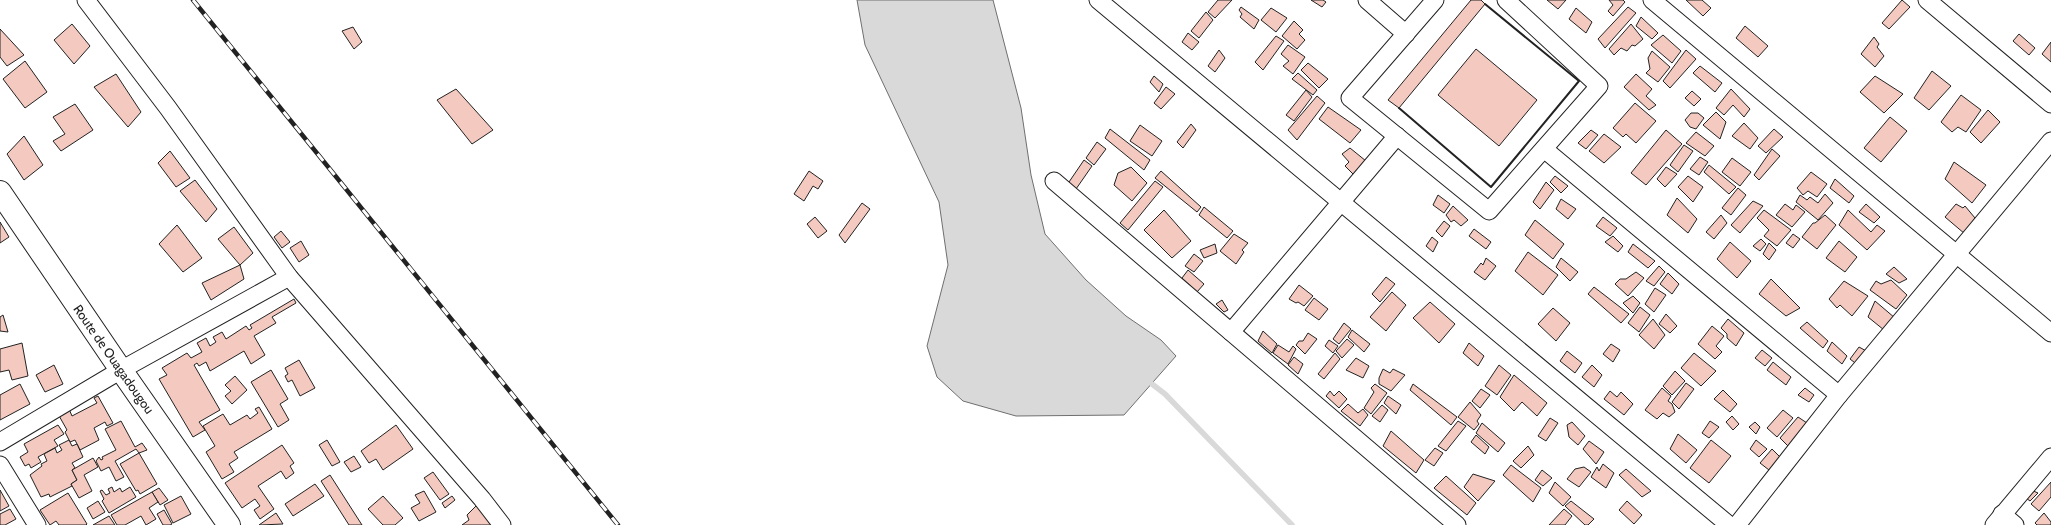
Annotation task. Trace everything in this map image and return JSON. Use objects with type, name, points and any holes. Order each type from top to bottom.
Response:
[{"type":"street","points":[[86,0],[168,108],[289,277],[482,499],[502,525]]},
{"type":"street","points":[[1367,0],[1406,34]]},
{"type":"street","points":[[1435,0],[1350,98],[1489,211],[1599,86],[1508,1]]},
{"type":"street","points":[[1652,0],[2051,333]]},
{"type":"street","points":[[1927,0],[2051,104]]},
{"type":"street","points":[[1102,1],[1340,202],[1729,525]]},
{"type":"street","points":[[1231,332],[1397,136]]},
{"type":"street","points":[[1737,525],[1839,395],[2051,141]]},
{"type":"street","points":[[1544,149],[1839,395]]},
{"type":"street","points":[[1054,181],[1457,525]]},
{"type":"street","name":"Route de Ouagadougou","points":[[0,192],[229,525]]},
{"type":"street","points":[[0,442],[121,370],[289,277]]},
{"type":"street","points":[[2004,522],[2051,457]]},
{"type":"street","points":[[0,465],[37,525]]},
{"type":"shaded area","points":[[857,0],[993,0],[1021,108],[1031,175],[1045,234],[1086,280],[1126,316],[1161,340],[1176,356],[1124,415],[1016,416],[963,401],[937,377],[927,346],[948,265],[939,202],[865,45]]},
{"type":"building","points":[[1218,0],[1232,0],[1215,18],[1208,12]]},
{"type":"building","points":[[1311,0],[1323,0],[1326,2],[1322,7]]},
{"type":"building","points":[[1471,0],[1481,0],[1485,4],[1399,108],[1388,100]]},
{"type":"building","points":[[1547,0],[1566,0],[1558,9]]},
{"type":"building","points":[[1609,0],[1623,0],[1625,2],[1613,16],[1608,11],[1613,5]]},
{"type":"building","points":[[1686,0],[1702,0],[1711,8],[1703,16]]},
{"type":"building","points":[[1902,0],[1910,7],[1889,29],[1882,23]]},
{"type":"building","points":[[1241,7],[1259,20],[1254,29],[1240,17],[1242,14],[1239,10]]},
{"type":"building","points":[[1628,7],[1636,13],[1605,48],[1598,39]]},
{"type":"building","points":[[1271,8],[1287,18],[1276,32],[1261,20]]},
{"type":"building","points":[[1576,8],[1592,22],[1586,33],[1569,19]]},
{"type":"building","points":[[1206,12],[1213,20],[1199,38],[1191,31]]},
{"type":"building","points":[[1641,17],[1658,33],[1652,39],[1636,26]]},
{"type":"building","points":[[1294,21],[1303,30],[1299,34],[1305,40],[1297,49],[1282,36]]},
{"type":"building","points":[[72,24],[90,46],[74,64],[54,40]]},
{"type":"building","points":[[1631,24],[1643,39],[1635,46],[1632,45],[1627,51],[1621,48],[1614,55],[1609,49]]},
{"type":"building","points":[[1745,26],[1768,46],[1758,57],[1736,38]]},
{"type":"building","points":[[353,27],[362,42],[354,49],[342,31]]},
{"type":"building","points":[[0,29],[24,55],[7,66],[0,57]]},
{"type":"building","points":[[1188,33],[1199,42],[1192,50],[1182,42]]},
{"type":"building","points":[[2019,34],[2035,48],[2029,55],[2013,41]]},
{"type":"building","points":[[1663,35],[1681,51],[1672,63],[1651,45]]},
{"type":"building","points":[[1276,36],[1284,41],[1263,70],[1255,62]]},
{"type":"building","points":[[1874,37],[1879,44],[1877,47],[1884,56],[1875,67],[1861,54]]},
{"type":"building","points":[[2051,42],[2051,62],[2042,54]]},
{"type":"building","points":[[1288,45],[1305,57],[1293,74],[1283,66],[1289,61],[1281,54]]},
{"type":"building","points":[[1476,49],[1537,100],[1499,146],[1438,95]]},
{"type":"building","points":[[1219,50],[1225,58],[1215,72],[1208,66]]},
{"type":"building","points":[[1686,50],[1696,59],[1670,88],[1663,81]]},
{"type":"building","points":[[1652,51],[1670,67],[1658,82],[1646,73],[1650,69],[1648,58]]},
{"type":"building","points":[[25,61],[47,92],[25,108],[3,79]]},
{"type":"building","points":[[1308,63],[1328,79],[1319,88],[1301,70]]},
{"type":"building","points":[[1700,66],[1722,83],[1715,92],[1693,73]]},
{"type":"building","points":[[1932,71],[1951,86],[1929,110],[1914,98]]},
{"type":"building","points":[[1298,73],[1317,90],[1313,95],[1292,79]]},
{"type":"building","points":[[116,74],[141,112],[128,127],[94,87]]},
{"type":"building","points":[[1636,74],[1652,89],[1646,96],[1656,105],[1649,110],[1624,87]]},
{"type":"building","points":[[1154,76],[1163,84],[1159,92],[1150,82]]},
{"type":"building","points":[[1875,76],[1903,94],[1884,113],[1860,92]]},
{"type":"building","points":[[1166,87],[1175,94],[1161,109],[1154,103]]},
{"type":"building","points":[[456,89],[493,130],[472,144],[437,100]]},
{"type":"building","points":[[1731,89],[1750,109],[1744,117],[1733,105],[1724,115],[1716,108]]},
{"type":"building","points":[[1306,90],[1312,97],[1294,121],[1286,115]]},
{"type":"building","points":[[1692,91],[1701,99],[1694,106],[1685,98]]},
{"type":"building","points":[[1961,95],[1981,110],[1966,132],[1958,127],[1952,132],[1941,122]]},
{"type":"building","points":[[1317,96],[1325,103],[1297,140],[1288,130]]},
{"type":"building","points":[[1635,103],[1656,121],[1636,143],[1626,134],[1623,137],[1613,128]]},
{"type":"building","points":[[75,104],[93,130],[61,151],[53,141],[65,134],[53,117]]},
{"type":"building","points":[[1328,107],[1361,130],[1350,143],[1319,119]]},
{"type":"building","points":[[1988,110],[2000,122],[1981,143],[1970,132]]},
{"type":"building","points":[[1716,112],[1726,122],[1720,139],[1703,125]]},
{"type":"building","points":[[1691,113],[1698,113],[1704,118],[1696,129],[1690,127],[1685,120]]},
{"type":"building","points":[[1890,117],[1907,131],[1881,162],[1864,148]]},
{"type":"building","points":[[1744,123],[1758,138],[1750,149],[1732,136]]},
{"type":"building","points":[[1191,124],[1196,130],[1183,148],[1177,142]]},
{"type":"building","points":[[1140,125],[1162,141],[1152,156],[1130,141]]},
{"type":"building","points":[[1110,129],[1150,160],[1144,170],[1105,138]]},
{"type":"building","points":[[1774,129],[1783,137],[1766,153],[1758,146]]},
{"type":"building","points":[[1591,130],[1598,135],[1586,149],[1578,143]]},
{"type":"building","points":[[1666,130],[1682,144],[1646,185],[1631,173]]},
{"type":"building","points":[[1696,132],[1714,146],[1705,156],[1686,143]]},
{"type":"building","points":[[1604,134],[1621,147],[1604,163],[1589,151]]},
{"type":"building","points":[[24,136],[43,165],[24,180],[7,154]]},
{"type":"building","points":[[1097,142],[1106,149],[1094,165],[1086,158]]},
{"type":"building","points":[[1684,145],[1693,151],[1678,172],[1670,165]]},
{"type":"building","points":[[1350,148],[1366,161],[1353,174],[1345,166],[1349,162],[1342,154]]},
{"type":"building","points":[[1772,149],[1780,156],[1759,180],[1754,175]]},
{"type":"building","points":[[170,151],[190,178],[176,187],[158,163]]},
{"type":"building","points":[[1700,157],[1708,162],[1699,175],[1690,169]]},
{"type":"building","points":[[1732,158],[1751,172],[1740,186],[1722,172]]},
{"type":"building","points":[[1084,160],[1092,166],[1076,189],[1069,182]]},
{"type":"building","points":[[1954,162],[1986,185],[1972,203],[1945,179]]},
{"type":"building","points":[[1709,165],[1736,187],[1729,194],[1704,172]]},
{"type":"building","points":[[1131,167],[1147,183],[1132,201],[1114,185],[1118,173]]},
{"type":"building","points":[[1666,167],[1677,174],[1665,187],[1657,179]]},
{"type":"building","points":[[809,171],[823,181],[818,189],[813,186],[804,201],[794,194]]},
{"type":"building","points":[[1161,171],[1201,207],[1197,212],[1155,178]]},
{"type":"building","points":[[1811,172],[1827,184],[1817,197],[1808,191],[1803,195],[1797,188]]},
{"type":"building","points":[[1555,176],[1568,186],[1561,193],[1550,182]]},
{"type":"building","points":[[1688,176],[1703,187],[1693,202],[1678,187]]},
{"type":"building","points":[[1835,179],[1854,196],[1849,203],[1830,188]]},
{"type":"building","points":[[195,180],[217,209],[206,222],[180,191]]},
{"type":"building","points":[[1155,181],[1163,187],[1128,230],[1120,223]]},
{"type":"building","points":[[1546,182],[1554,190],[1540,209],[1533,202]]},
{"type":"building","points":[[1738,188],[1746,195],[1731,215],[1722,208]]},
{"type":"building","points":[[1825,194],[1833,203],[1818,220],[1796,202],[1800,195],[1807,200],[1810,197],[1818,203]]},
{"type":"building","points":[[1438,195],[1450,204],[1444,213],[1433,205]]},
{"type":"building","points":[[1677,198],[1697,219],[1688,233],[1667,215]]},
{"type":"building","points":[[1561,199],[1576,209],[1568,219],[1556,209]]},
{"type":"building","points":[[1753,201],[1763,206],[1740,233],[1731,225]]},
{"type":"building","points":[[862,203],[870,209],[845,243],[839,235]]},
{"type":"building","points":[[1785,204],[1793,210],[1796,205],[1805,212],[1792,227],[1776,215]]},
{"type":"building","points":[[1866,204],[1880,217],[1874,223],[1859,212]]},
{"type":"building","points":[[1956,204],[1963,208],[1965,206],[1975,218],[1965,234],[1945,217]]},
{"type":"building","points":[[1453,206],[1468,220],[1461,226],[1454,220],[1451,222],[1446,215]]},
{"type":"building","points":[[1204,207],[1233,231],[1227,238],[1199,215]]},
{"type":"building","points":[[1164,210],[1191,241],[1172,258],[1144,230]]},
{"type":"building","points":[[1764,210],[1791,230],[1777,246],[1764,236],[1769,230],[1757,218]]},
{"type":"building","points":[[1848,210],[1871,232],[1877,225],[1885,231],[1867,250],[1839,225]]},
{"type":"building","points":[[1721,215],[1727,223],[1714,239],[1706,232]]},
{"type":"building","points":[[1825,215],[1836,225],[1817,249],[1802,237],[1813,223]]},
{"type":"building","points":[[815,217],[827,231],[818,238],[807,224]]},
{"type":"building","points":[[1603,217],[1617,228],[1610,236],[1596,226]]},
{"type":"building","points":[[1535,220],[1564,244],[1553,259],[1525,235]]},
{"type":"building","points":[[1444,221],[1450,226],[1442,237],[1436,231]]},
{"type":"building","points":[[0,222],[9,237],[0,243]]},
{"type":"building","points":[[177,225],[202,258],[183,272],[159,244]]},
{"type":"building","points":[[234,227],[253,253],[240,265],[218,239]]},
{"type":"building","points":[[1474,229],[1491,242],[1486,249],[1469,236]]},
{"type":"building","points":[[281,231],[290,242],[282,248],[274,237]]},
{"type":"building","points":[[1234,234],[1248,243],[1242,250],[1244,252],[1236,264],[1220,251]]},
{"type":"building","points":[[1793,234],[1800,239],[1793,248],[1786,243]]},
{"type":"building","points":[[1613,236],[1623,246],[1618,252],[1605,242]]},
{"type":"building","points":[[1432,237],[1438,242],[1433,252],[1426,246]]},
{"type":"building","points":[[1761,239],[1766,244],[1760,251],[1753,246]]},
{"type":"building","points":[[301,241],[309,255],[299,262],[290,248]]},
{"type":"building","points":[[1839,241],[1857,257],[1845,272],[1826,258]]},
{"type":"building","points":[[1730,242],[1751,261],[1737,278],[1717,259]]},
{"type":"building","points":[[1769,243],[1776,250],[1769,260],[1763,254]]},
{"type":"building","points":[[1215,244],[1217,253],[1204,258],[1200,250]]},
{"type":"building","points":[[1633,244],[1655,261],[1648,268],[1628,252]]},
{"type":"building","points":[[1528,252],[1558,275],[1543,295],[1515,271]]},
{"type":"building","points":[[1194,254],[1203,261],[1194,272],[1185,266]]},
{"type":"building","points":[[1486,258],[1496,266],[1485,280],[1474,272],[1481,263],[1483,265]]},
{"type":"building","points":[[1561,258],[1578,272],[1570,281],[1556,267]]},
{"type":"building","points":[[240,265],[244,279],[211,300],[202,283]]},
{"type":"building","points":[[1659,266],[1665,272],[1654,286],[1646,281]]},
{"type":"building","points":[[1894,267],[1907,279],[1899,283],[1886,274]]},
{"type":"building","points":[[1188,270],[1204,284],[1197,292],[1182,278]]},
{"type":"building","points":[[1636,272],[1644,278],[1628,296],[1615,284],[1620,279],[1626,279]]},
{"type":"building","points":[[1668,273],[1679,284],[1672,294],[1660,284]]},
{"type":"building","points":[[1386,277],[1395,284],[1380,302],[1372,294]]},
{"type":"building","points":[[1771,279],[1800,308],[1786,316],[1759,294]]},
{"type":"building","points":[[1891,280],[1907,295],[1896,309],[1870,290],[1876,281],[1881,284]]},
{"type":"building","points":[[1844,281],[1868,296],[1852,316],[1840,305],[1837,308],[1829,299]]},
{"type":"building","points":[[1299,285],[1313,296],[1304,306],[1289,299]]},
{"type":"building","points":[[1594,287],[1629,314],[1621,323],[1588,294]]},
{"type":"building","points":[[1655,288],[1666,295],[1654,312],[1645,304]]},
{"type":"building","points":[[1392,292],[1406,305],[1386,331],[1370,317]]},
{"type":"building","points":[[1633,296],[1640,303],[1633,313],[1623,303]]},
{"type":"building","points":[[1314,298],[1328,309],[1319,320],[1305,310]]},
{"type":"building","points":[[294,299],[296,303],[272,317],[276,323],[254,336],[265,355],[251,364],[244,351],[210,371],[206,362],[199,366],[197,363],[194,365],[220,410],[199,422],[205,430],[193,437],[159,379],[167,375],[162,368],[187,353],[191,358],[202,352],[197,343],[206,338],[210,346],[216,342],[213,337],[222,332],[226,339],[246,326],[249,330],[252,328],[250,325]]},
{"type":"building","points":[[1222,300],[1228,310],[1224,312],[1216,304]]},
{"type":"building","points":[[1875,301],[1895,318],[1884,330],[1868,317]]},
{"type":"building","points":[[1430,302],[1455,324],[1439,343],[1413,318]]},
{"type":"building","points":[[1640,307],[1650,315],[1639,332],[1628,323]]},
{"type":"building","points":[[1553,308],[1570,323],[1556,341],[1538,324]]},
{"type":"building","points":[[1666,314],[1677,326],[1670,333],[1659,324]]},
{"type":"building","points":[[3,315],[8,332],[0,331],[0,317]]},
{"type":"building","points":[[1653,319],[1665,335],[1654,349],[1639,335]]},
{"type":"building","points":[[1728,319],[1744,333],[1736,346],[1727,338],[1727,334],[1721,328]]},
{"type":"building","points":[[1807,322],[1828,341],[1823,348],[1800,328]]},
{"type":"building","points":[[1344,323],[1351,329],[1339,344],[1333,339]]},
{"type":"building","points":[[1712,326],[1724,336],[1716,346],[1722,352],[1715,359],[1698,344]]},
{"type":"building","points":[[1352,330],[1370,344],[1364,352],[1348,337]]},
{"type":"building","points":[[1263,331],[1277,344],[1272,353],[1258,341]]},
{"type":"building","points":[[1308,333],[1317,339],[1305,354],[1296,345],[1299,341],[1303,341]]},
{"type":"building","points":[[1347,339],[1354,345],[1342,358],[1336,351]]},
{"type":"building","points":[[1329,340],[1338,346],[1333,353],[1325,346]]},
{"type":"building","points":[[1832,342],[1847,356],[1842,364],[1827,351]]},
{"type":"building","points":[[22,343],[28,376],[12,380],[9,370],[0,372],[0,349]]},
{"type":"building","points":[[1469,343],[1484,356],[1478,366],[1463,353]]},
{"type":"building","points":[[1611,344],[1620,350],[1613,362],[1603,354]]},
{"type":"building","points":[[1278,345],[1289,352],[1293,346],[1296,349],[1288,364],[1273,353]]},
{"type":"building","points":[[1859,347],[1870,353],[1859,366],[1850,359]]},
{"type":"building","points":[[1762,350],[1772,358],[1765,366],[1755,358]]},
{"type":"building","points":[[1567,351],[1582,363],[1575,373],[1560,361]]},
{"type":"building","points":[[1335,353],[1340,359],[1324,379],[1318,374]]},
{"type":"building","points":[[1694,353],[1716,371],[1701,386],[1681,368]]},
{"type":"building","points":[[1294,357],[1303,364],[1298,374],[1288,365]]},
{"type":"building","points":[[1356,358],[1369,366],[1363,378],[1346,370]]},
{"type":"building","points":[[299,360],[315,388],[300,396],[292,380],[288,382],[285,376],[288,374],[285,368]]},
{"type":"building","points":[[1773,362],[1791,377],[1786,385],[1767,370]]},
{"type":"building","points":[[54,365],[63,384],[45,392],[36,375]]},
{"type":"building","points":[[1499,365],[1511,375],[1497,395],[1485,386]]},
{"type":"building","points":[[1592,365],[1602,375],[1594,387],[1582,377]]},
{"type":"building","points":[[1383,369],[1390,373],[1393,369],[1405,375],[1391,391],[1379,384],[1379,378]]},
{"type":"building","points":[[271,370],[288,399],[280,404],[289,420],[278,427],[251,382]]},
{"type":"building","points":[[1675,371],[1685,381],[1672,395],[1663,386]]},
{"type":"building","points":[[1514,375],[1547,403],[1537,416],[1522,402],[1514,411],[1500,397]]},
{"type":"building","points":[[235,376],[247,390],[232,404],[225,396],[231,391],[225,385]]},
{"type":"building","points":[[1686,383],[1694,389],[1679,409],[1672,402]]},
{"type":"building","points":[[20,384],[30,404],[0,420],[0,395]]},
{"type":"building","points":[[1375,384],[1387,393],[1371,414],[1364,408],[1374,392],[1371,388]]},
{"type":"building","points":[[1413,384],[1457,417],[1451,425],[1410,390]]},
{"type":"building","points":[[1662,388],[1671,396],[1668,401],[1672,404],[1675,412],[1669,417],[1663,413],[1657,419],[1645,410]]},
{"type":"building","points":[[1805,388],[1814,395],[1809,402],[1798,395]]},
{"type":"building","points":[[1481,389],[1490,395],[1480,408],[1472,401]]},
{"type":"building","points":[[1723,390],[1737,404],[1730,412],[1714,399]]},
{"type":"building","points":[[1330,391],[1334,396],[1339,391],[1347,399],[1339,408],[1326,396]]},
{"type":"building","points":[[1610,391],[1617,397],[1621,392],[1633,404],[1624,415],[1604,399]]},
{"type":"building","points":[[98,396],[113,423],[107,426],[105,422],[94,428],[99,440],[80,450],[75,440],[70,442],[65,432],[67,430],[58,414],[69,409],[72,416],[97,403],[94,398]]},
{"type":"building","points":[[1388,396],[1401,405],[1396,414],[1384,403]]},
{"type":"building","points":[[1470,402],[1481,415],[1477,421],[1479,424],[1474,430],[1458,417]]},
{"type":"building","points":[[1348,404],[1358,413],[1363,409],[1368,415],[1360,426],[1341,411]]},
{"type":"building","points":[[1382,405],[1388,410],[1380,422],[1372,416]]},
{"type":"building","points":[[259,407],[272,429],[234,452],[238,458],[229,464],[234,472],[222,479],[206,452],[215,446],[203,426],[223,414],[230,425],[247,415],[250,419],[258,413],[255,409]]},
{"type":"building","points":[[1783,410],[1793,418],[1777,437],[1767,428]]},
{"type":"building","points":[[1732,416],[1739,424],[1733,430],[1726,422]]},
{"type":"building","points":[[1798,417],[1807,423],[1788,446],[1780,438]]},
{"type":"building","points":[[1550,418],[1558,423],[1546,441],[1538,436]]},
{"type":"building","points":[[121,421],[135,447],[142,443],[147,450],[139,453],[136,449],[115,461],[124,477],[116,481],[109,467],[101,471],[96,461],[99,457],[101,460],[103,459],[102,457],[116,450],[105,429]]},
{"type":"building","points":[[1458,421],[1466,426],[1446,451],[1438,446]]},
{"type":"building","points":[[1710,421],[1719,427],[1709,438],[1702,433]]},
{"type":"building","points":[[1572,422],[1585,436],[1578,445],[1569,437],[1567,425]]},
{"type":"building","points":[[1755,422],[1760,427],[1756,434],[1749,427]]},
{"type":"building","points":[[1482,423],[1505,443],[1498,452],[1476,433]]},
{"type":"building","points":[[58,425],[64,434],[54,440],[58,446],[38,457],[41,462],[31,468],[29,464],[25,466],[20,457],[28,452],[24,444]]},
{"type":"building","points":[[396,425],[413,449],[383,470],[376,459],[369,463],[361,451]]},
{"type":"building","points":[[1391,431],[1424,460],[1416,473],[1383,446]]},
{"type":"building","points":[[1678,434],[1697,450],[1686,463],[1670,449]]},
{"type":"building","points":[[1476,435],[1489,447],[1485,454],[1471,442]]},
{"type":"building","points":[[69,440],[72,446],[77,444],[83,457],[72,463],[75,468],[72,470],[77,480],[71,484],[72,486],[50,497],[49,494],[41,497],[30,475],[42,466],[41,464],[47,461],[44,454],[55,448],[57,453],[62,450],[59,445]]},
{"type":"building","points":[[327,440],[340,462],[332,466],[319,445]]},
{"type":"building","points":[[1711,440],[1731,456],[1709,483],[1690,468]]},
{"type":"building","points":[[1756,440],[1767,449],[1759,457],[1750,449]]},
{"type":"building","points":[[1589,441],[1604,452],[1596,464],[1583,449]]},
{"type":"building","points":[[282,445],[294,463],[290,466],[294,473],[286,479],[281,471],[258,486],[274,509],[260,519],[254,510],[260,506],[255,499],[242,508],[225,483]]},
{"type":"building","points":[[1528,446],[1534,455],[1521,468],[1513,461]]},
{"type":"building","points":[[1435,448],[1443,453],[1434,466],[1425,460]]},
{"type":"building","points":[[1772,449],[1780,457],[1769,470],[1760,463]]},
{"type":"building","points":[[139,453],[157,484],[140,494],[138,490],[136,491],[120,464]]},
{"type":"building","points":[[354,456],[361,467],[351,472],[344,462]]},
{"type":"building","points":[[93,458],[98,467],[84,475],[92,491],[79,498],[71,484],[77,480],[72,470]]},
{"type":"building","points":[[1603,464],[1614,473],[1606,488],[1591,477],[1597,467],[1599,471]]},
{"type":"building","points":[[1511,465],[1541,488],[1533,502],[1503,475]]},
{"type":"building","points":[[1584,467],[1591,472],[1579,487],[1567,479],[1575,469]]},
{"type":"building","points":[[1626,469],[1651,491],[1642,497],[1619,475]]},
{"type":"building","points":[[1542,470],[1552,478],[1543,486],[1535,480]]},
{"type":"building","points":[[433,472],[449,494],[440,500],[424,478]]},
{"type":"building","points":[[1473,474],[1495,481],[1478,501],[1464,487]]},
{"type":"building","points":[[330,475],[362,525],[349,525],[321,481]]},
{"type":"building","points":[[1446,476],[1476,503],[1467,515],[1434,488]]},
{"type":"building","points":[[1555,482],[1571,497],[1563,506],[1549,493]]},
{"type":"building","points":[[2051,482],[2051,497],[2039,511],[2031,504]]},
{"type":"building","points":[[315,484],[324,496],[293,516],[285,504]]},
{"type":"building","points":[[112,487],[114,492],[120,488],[122,492],[130,487],[136,497],[109,513],[102,501],[104,499],[100,491],[102,490],[106,495],[110,493],[108,489]]},
{"type":"building","points":[[159,488],[168,500],[160,505],[152,492]]},
{"type":"building","points":[[0,490],[9,506],[0,511]]},
{"type":"building","points":[[2031,490],[2038,493],[2030,501],[2026,498]]},
{"type":"building","points":[[424,491],[436,512],[419,521],[411,508],[420,503],[415,495]]},
{"type":"building","points":[[152,492],[158,502],[149,508],[156,519],[146,525],[141,516],[125,525],[117,525],[111,515]]},
{"type":"building","points":[[68,493],[87,524],[59,525],[56,521],[50,525],[40,510]]},
{"type":"building","points":[[181,496],[191,514],[173,523],[164,505]]},
{"type":"building","points":[[383,496],[403,518],[395,525],[383,525],[368,509]]},
{"type":"building","points":[[452,496],[455,500],[445,508],[442,503]]},
{"type":"building","points":[[98,501],[105,512],[93,519],[87,508]]},
{"type":"building","points":[[1571,501],[1594,519],[1588,525],[1585,525],[1565,506]]},
{"type":"building","points":[[1627,501],[1642,515],[1634,524],[1619,510]]},
{"type":"building","points":[[477,505],[491,525],[462,525],[469,520],[467,515]]},
{"type":"building","points":[[10,509],[16,519],[5,525],[0,525],[0,514]]},
{"type":"building","points":[[1564,509],[1572,516],[1565,525],[1549,525]]},
{"type":"building","points":[[164,510],[172,524],[170,525],[163,525],[157,514]]},
{"type":"building","points":[[276,513],[283,524],[259,525]]},
{"type":"building","points":[[2044,513],[2051,522],[2051,525],[2037,525],[2035,523]]},
{"type":"building","points":[[109,516],[115,525],[93,525]]},
{"type":"waterway","points":[[1152,384],[1165,394],[1292,525]]},
{"type":"railway","points":[[193,0],[618,525]]},
{"type":"wall","points":[[1399,108],[1491,187],[1579,81],[1485,4]]}]
